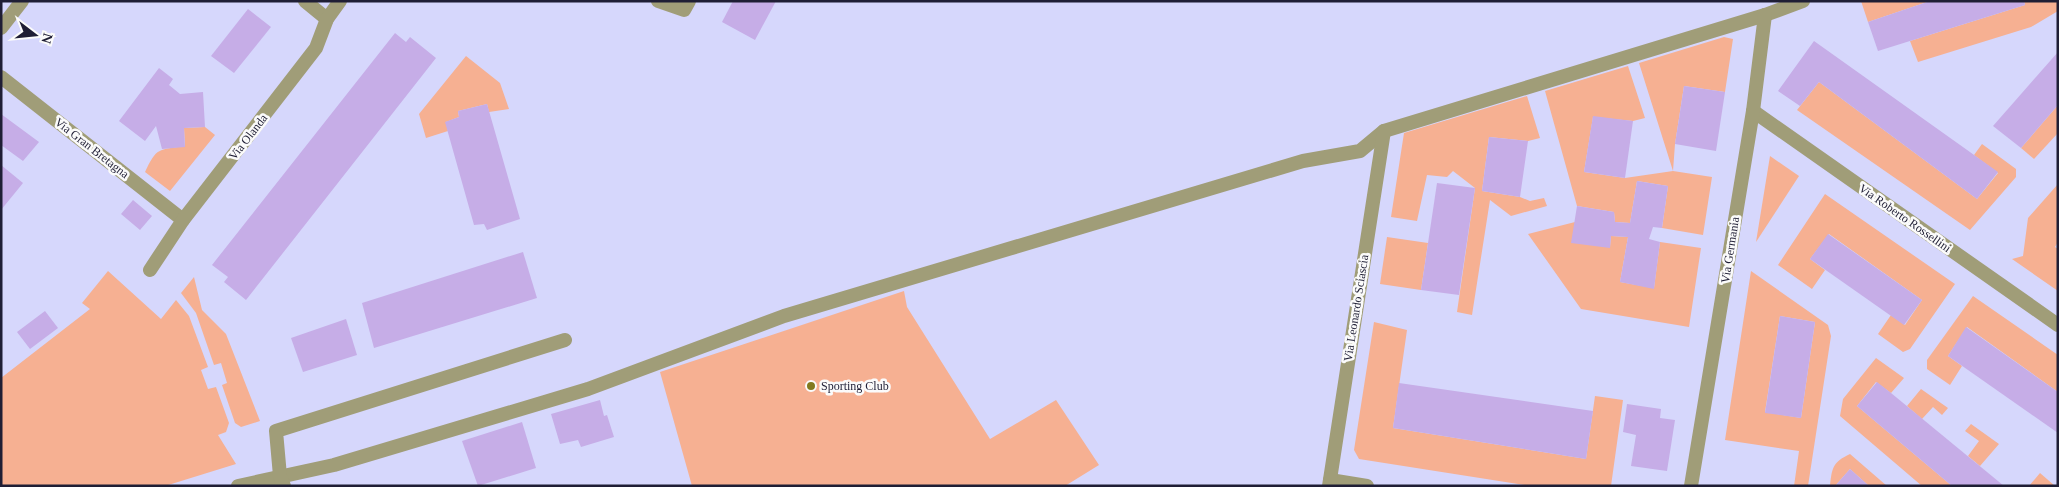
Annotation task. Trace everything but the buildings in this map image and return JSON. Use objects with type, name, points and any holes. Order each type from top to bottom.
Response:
[{"type":"street","points":[[1,28],[22,1]]},
{"type":"street","points":[[305,1],[327,19]]},
{"type":"street","name":"Via Olanda","points":[[150,270],[183,220],[316,48],[327,19],[340,1]]},
{"type":"street","points":[[658,1],[684,10],[688,1]]},
{"type":"street","points":[[238,486],[282,481],[588,389],[784,316],[1303,161],[1360,151],[1384,131],[1766,15],[1803,1]]},
{"type":"street","name":"Via Germania","points":[[1692,486],[1753,111],[1766,15]]},
{"type":"street","name":"Via Gran Bretagna","points":[[1,77],[183,220]]},
{"type":"street","name":"Via Roberto Rossellini","points":[[1753,111],[2058,325]]},
{"type":"street","name":"Via Leonardo Sciascia","points":[[1330,483],[1384,131]]},
{"type":"street","points":[[282,481],[276,431],[565,340]]},
{"type":"street","points":[[1330,483],[1366,486]]},
{"type":"shaded area","points":[[1861,1],[1930,1],[1868,22]]},
{"type":"shaded area","points":[[2024,1],[2058,1],[2058,11],[2031,27],[1918,62],[1910,41],[2025,5]]},
{"type":"shaded area","points":[[1724,37],[1733,39],[1725,92],[1684,86],[1673,171],[1639,63]]},
{"type":"shaded area","points":[[466,56],[500,83],[509,109],[489,112],[487,104],[458,111],[459,117],[446,122],[448,131],[426,138],[419,114]]},
{"type":"shaded area","points":[[1628,66],[1645,118],[1633,121],[1593,117],[1584,172],[1625,178],[1673,171],[1712,177],[1703,235],[1662,228],[1668,186],[1637,181],[1630,223],[1615,222],[1614,212],[1577,206],[1545,91]]},
{"type":"shaded area","points":[[1819,82],[1977,199],[1998,173],[1974,155],[1982,144],[2016,169],[2016,177],[1970,230],[1797,110]]},
{"type":"shaded area","points":[[1527,96],[1540,138],[1528,141],[1489,137],[1482,191],[1520,197],[1530,201],[1544,198],[1547,206],[1511,216],[1490,200],[1472,315],[1457,312],[1475,188],[1453,171],[1447,177],[1427,175],[1417,221],[1391,217],[1404,133]]},
{"type":"shaded area","points":[[2058,105],[2058,133],[2034,159],[2021,148]]},
{"type":"shaded area","points":[[205,127],[215,135],[170,191],[145,172],[159,151],[185,146],[184,128]]},
{"type":"shaded area","points":[[1770,156],[1799,176],[1756,242]]},
{"type":"shaded area","points":[[2058,184],[2058,242],[2055,247],[2058,249],[2058,291],[2012,259],[2023,256],[2028,218]]},
{"type":"shaded area","points":[[1825,194],[1955,284],[1910,349],[1903,352],[1878,334],[1891,315],[1905,325],[1922,300],[1829,234],[1810,259],[1825,270],[1812,289],[1778,265]]},
{"type":"shaded area","points":[[1575,222],[1610,247],[1611,236],[1628,237],[1620,282],[1654,288],[1660,242],[1701,248],[1689,327],[1581,309],[1528,234]]},
{"type":"shaded area","points":[[1387,237],[1428,243],[1421,290],[1380,284]]},
{"type":"shaded area","points":[[108,271],[161,319],[176,300],[189,316],[208,367],[201,370],[208,389],[216,387],[229,423],[226,432],[218,435],[236,464],[165,486],[1,486],[1,378],[90,309],[82,303]]},
{"type":"shaded area","points":[[1751,271],[1828,325],[1831,336],[1808,486],[1794,486],[1799,451],[1725,440]],"holes":[[[1780,316],[1815,322],[1801,418],[1765,412]]]},
{"type":"shaded area","points":[[194,277],[202,310],[226,334],[260,421],[241,427],[235,423],[222,385],[227,383],[221,363],[214,365],[196,313],[181,293]]},
{"type":"shaded area","name":"Sporting Club","points":[[904,291],[907,307],[990,439],[1056,400],[1099,465],[1065,486],[692,486],[660,372]]},
{"type":"shaded area","points":[[1973,296],[2058,355],[2058,392],[1967,327],[1948,356],[1962,366],[1950,385],[1927,369],[1927,360]]},
{"type":"shaded area","points":[[1374,322],[1407,330],[1393,428],[1586,459],[1595,396],[1623,400],[1611,486],[1531,486],[1359,459],[1354,450]]},
{"type":"shaded area","points":[[1876,358],[1904,378],[1891,393],[1876,382],[1857,406],[1952,486],[1922,486],[1840,416],[1843,399]]},
{"type":"shaded area","points":[[1921,389],[1948,408],[1942,415],[1933,407],[1922,419],[1907,406]]},
{"type":"shaded area","points":[[1971,424],[1999,444],[1980,466],[1968,456],[1979,441],[1965,431]]},
{"type":"shaded area","points":[[1850,454],[1887,486],[1869,486],[1850,469],[1835,486],[1830,486],[1834,466]]},
{"type":"shaded area","points":[[2040,473],[2055,486],[2029,486]]},
{"type":"place","name":"Sporting Club","points":[[811,386]]}]
